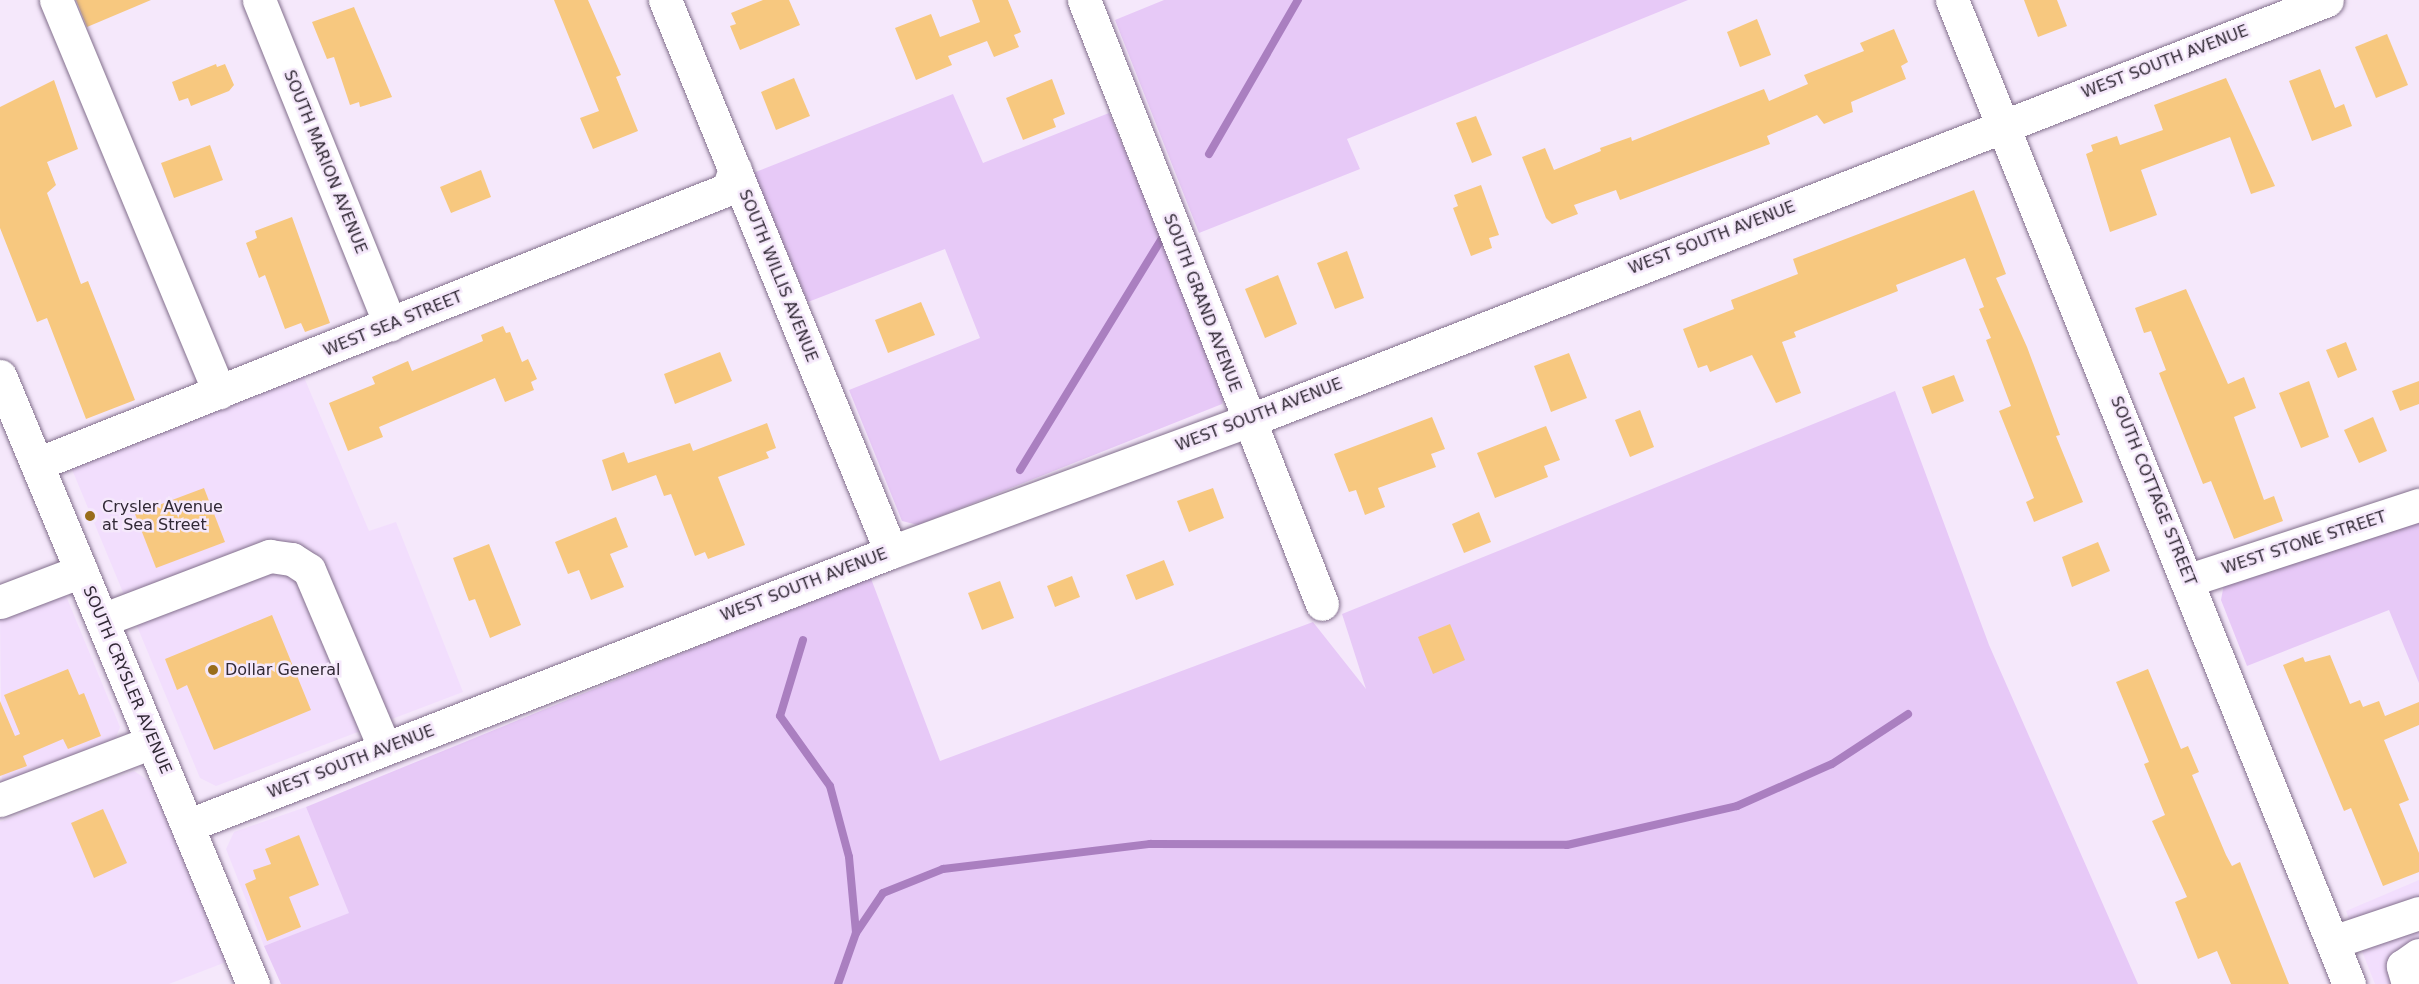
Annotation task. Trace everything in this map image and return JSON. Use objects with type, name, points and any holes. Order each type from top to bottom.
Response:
[{"type":"street","points":[[56,0],[219,392]]},
{"type":"street","name":"SOUTH MARION AVENUE","points":[[259,0],[390,325]]},
{"type":"street","name":"SOUTH WILLIS AVENUE","points":[[665,0],[891,552]]},
{"type":"street","name":"SOUTH GRAND AVENUE","points":[[1084,0],[1248,421],[1261,444],[1322,604]]},
{"type":"street","name":"SOUTH COTTAGE STREET","points":[[1952,0],[2189,580],[2349,984]]},
{"type":"street","name":"WEST SOUTH AVENUE","points":[[189,825],[891,552],[1248,421],[2003,124],[2327,0]]},
{"type":"street","name":"WEST SEA STREET","points":[[37,464],[728,189],[735,169]]},
{"type":"street","name":"SOUTH CRYSLER AVENUE","points":[[0,376],[152,742],[189,825],[253,984]]},
{"type":"street","name":"WEST STONE STREET","points":[[2189,580],[2419,505]]},
{"type":"street","points":[[102,620],[270,556],[292,559],[309,570],[385,749]]},
{"type":"street","points":[[0,602],[81,571]]},
{"type":"street","points":[[0,801],[152,742]]},
{"type":"street","points":[[2333,942],[2419,913]]},
{"type":"street","points":[[2408,984],[2403,966],[2419,955]]},
{"type":"shaded area","points":[[1164,0],[1688,0],[1347,139],[1360,169],[1199,233],[1115,20]]},
{"type":"shaded area","points":[[953,94],[983,163],[1109,113],[1226,389],[1222,404],[918,525],[902,521],[849,390],[980,338],[945,249],[808,302],[753,173]]},
{"type":"shaded area","points":[[303,375],[369,531],[396,522],[463,692],[216,786],[200,778],[71,467]]},
{"type":"shaded area","points":[[1895,391],[1989,645],[2138,984],[281,984],[264,946],[349,913],[306,807],[870,576],[940,761],[1313,622],[1366,689],[1342,614]]},
{"type":"shaded area","points":[[2419,522],[2419,683],[2389,610],[2247,666],[2221,600],[2224,584]]},
{"type":"shaded area","points":[[64,591],[120,727],[115,740],[2,784],[0,616]]},
{"type":"shaded area","points":[[134,771],[152,783],[226,962],[169,984],[0,984],[0,822]]},
{"type":"shaded area","points":[[306,807],[350,913],[264,946],[226,849],[234,832]]},
{"type":"shaded area","points":[[2419,880],[2419,984],[2375,984],[2346,911]]},
{"type":"building","points":[[76,0],[151,0],[87,27]]},
{"type":"building","points":[[554,0],[588,0],[621,75],[616,77],[638,131],[593,149],[580,118],[599,111]]},
{"type":"building","points":[[763,0],[789,0],[800,25],[740,50],[730,26],[736,24],[731,13]]},
{"type":"building","points":[[972,0],[1008,0],[1021,32],[1014,35],[1019,47],[994,57],[987,41],[948,56],[952,65],[916,80],[895,28],[931,14],[940,37],[980,22]]},
{"type":"building","points":[[2024,0],[2057,0],[2067,26],[2038,37]]},
{"type":"building","points":[[354,7],[392,97],[360,107],[359,102],[350,105],[334,57],[327,59],[312,22]]},
{"type":"building","points":[[1757,19],[1771,55],[1740,67],[1727,32]]},
{"type":"building","points":[[1894,29],[1908,62],[1901,66],[1906,79],[1851,102],[1853,112],[1824,124],[1817,115],[1767,136],[1770,144],[1620,200],[1616,190],[1574,205],[1578,214],[1552,224],[1546,218],[1522,157],[1545,148],[1554,170],[1601,151],[1600,148],[1631,137],[1632,141],[1764,89],[1769,101],[1808,84],[1804,75],[1864,51],[1860,43]]},
{"type":"building","points":[[2387,34],[2408,85],[2376,98],[2355,47]]},
{"type":"building","points":[[216,64],[217,67],[225,64],[234,85],[229,91],[191,106],[188,98],[179,101],[172,82]]},
{"type":"building","points":[[2320,69],[2335,108],[2344,104],[2352,126],[2312,141],[2289,81]]},
{"type":"building","points":[[794,78],[810,116],[776,130],[761,92]]},
{"type":"building","points":[[2226,78],[2275,186],[2251,194],[2230,137],[2141,170],[2157,215],[2110,232],[2086,154],[2093,151],[2091,145],[2117,136],[2120,145],[2163,130],[2154,105]]},
{"type":"building","points":[[1052,79],[1065,114],[1053,119],[1056,127],[1023,140],[1006,98]]},
{"type":"building","points":[[54,80],[78,149],[47,162],[56,185],[47,193],[81,284],[88,281],[135,400],[86,419],[47,318],[37,322],[0,228],[0,107]]},
{"type":"building","points":[[1476,116],[1492,155],[1472,163],[1456,123]]},
{"type":"building","points":[[210,145],[223,180],[174,198],[161,163]]},
{"type":"building","points":[[481,170],[491,197],[451,213],[440,187]]},
{"type":"building","points":[[1481,185],[1499,235],[1489,238],[1492,248],[1471,256],[1453,208],[1458,206],[1454,195]]},
{"type":"building","points":[[1974,190],[2006,274],[1996,278],[2027,347],[2060,435],[2056,436],[2083,502],[2034,522],[2026,502],[2034,498],[1999,411],[2011,406],[1986,340],[1991,338],[1979,309],[1984,307],[1965,258],[1896,285],[1898,291],[1794,332],[1796,337],[1782,342],[1801,393],[1776,403],[1752,355],[1710,372],[1707,365],[1698,368],[1683,329],[1734,309],[1731,300],[1798,274],[1793,259]]},
{"type":"building","points":[[292,217],[330,323],[305,332],[301,323],[285,329],[265,275],[259,278],[246,243],[257,238],[255,231]]},
{"type":"building","points":[[1347,251],[1364,298],[1335,309],[1317,263]]},
{"type":"building","points":[[1278,275],[1297,324],[1265,338],[1245,289]]},
{"type":"building","points":[[2186,289],[2228,384],[2244,377],[2256,408],[2234,417],[2264,500],[2274,496],[2283,521],[2234,539],[2211,481],[2203,484],[2159,373],[2166,370],[2151,331],[2144,333],[2135,308]]},
{"type":"building","points":[[921,302],[935,335],[888,353],[875,320]]},
{"type":"building","points":[[503,326],[506,333],[510,332],[522,362],[528,359],[537,379],[531,382],[534,390],[505,402],[495,378],[379,427],[383,437],[348,451],[329,403],[375,384],[372,377],[408,361],[412,371],[483,341],[481,335]]},
{"type":"building","points":[[2346,342],[2357,370],[2338,378],[2326,350]]},
{"type":"building","points":[[720,352],[732,381],[675,404],[664,374]]},
{"type":"building","points":[[1569,353],[1587,398],[1551,412],[1534,366]]},
{"type":"building","points":[[1954,375],[1964,401],[1932,414],[1922,387]]},
{"type":"building","points":[[2309,381],[2329,437],[2301,448],[2279,393]]},
{"type":"building","points":[[2419,381],[2419,404],[2400,411],[2392,391]]},
{"type":"building","points":[[1640,410],[1654,447],[1630,457],[1615,420]]},
{"type":"building","points":[[1432,417],[1445,449],[1431,454],[1436,467],[1378,488],[1385,507],[1365,515],[1356,490],[1349,492],[1334,454]]},
{"type":"building","points":[[2373,417],[2387,451],[2359,463],[2344,430]]},
{"type":"building","points":[[767,423],[776,448],[766,452],[769,458],[718,477],[745,545],[708,559],[705,552],[695,556],[671,494],[664,496],[656,475],[612,491],[602,460],[624,452],[628,463],[690,443],[693,451]]},
{"type":"building","points":[[1546,426],[1560,460],[1544,466],[1548,477],[1495,498],[1477,453]]},
{"type":"building","points":[[204,488],[225,542],[156,568],[135,514]]},
{"type":"building","points":[[1213,488],[1224,518],[1189,532],[1177,501]]},
{"type":"building","points":[[1479,512],[1491,542],[1464,553],[1452,524]]},
{"type":"building","points":[[616,517],[628,547],[610,554],[624,587],[591,600],[579,570],[568,574],[555,542]]},
{"type":"building","points":[[2098,542],[2110,571],[2072,587],[2062,557]]},
{"type":"building","points":[[489,544],[521,625],[490,638],[475,599],[469,601],[453,558]]},
{"type":"building","points":[[1164,560],[1174,585],[1136,600],[1126,575]]},
{"type":"building","points":[[1072,576],[1080,597],[1055,607],[1047,586]]},
{"type":"building","points":[[1000,581],[1014,618],[982,630],[968,593]]},
{"type":"building","points":[[272,615],[311,710],[214,750],[187,685],[177,690],[165,659]]},
{"type":"building","points":[[1450,624],[1465,660],[1433,674],[1418,637]]},
{"type":"building","points":[[2330,655],[2350,704],[2360,700],[2363,707],[2379,701],[2385,716],[2419,702],[2419,725],[2384,740],[2409,800],[2399,804],[2419,853],[2419,872],[2383,886],[2351,808],[2344,811],[2283,665],[2303,657],[2305,662]]},
{"type":"building","points":[[68,669],[79,695],[84,693],[101,736],[68,749],[63,739],[23,756],[27,766],[0,776],[0,701],[15,736],[20,734],[4,695]]},
{"type":"building","points":[[2148,669],[2181,749],[2188,746],[2199,772],[2192,775],[2226,855],[2232,866],[2240,862],[2289,984],[2231,984],[2217,951],[2198,959],[2175,902],[2187,897],[2152,821],[2165,815],[2144,764],[2149,762],[2116,682]]},
{"type":"building","points":[[103,809],[127,863],[94,878],[71,823]]},
{"type":"building","points":[[299,835],[319,885],[289,897],[301,927],[267,941],[245,884],[256,879],[253,870],[271,864],[265,849]]},
{"type":"waterway","points":[[1209,154],[1298,0]]},
{"type":"waterway","points":[[1020,470],[1165,233]]},
{"type":"waterway","points":[[803,640],[780,716],[830,786],[849,857],[856,933]]},
{"type":"waterway","points":[[838,984],[856,933],[883,893],[943,869],[1150,844],[1567,845],[1737,806],[1832,764],[1908,714]]},
{"type":"place","name":"Crysler Avenue at Sea Street","points":[[90,516]]},
{"type":"place","name":"Dollar General","points":[[213,670]]}]
